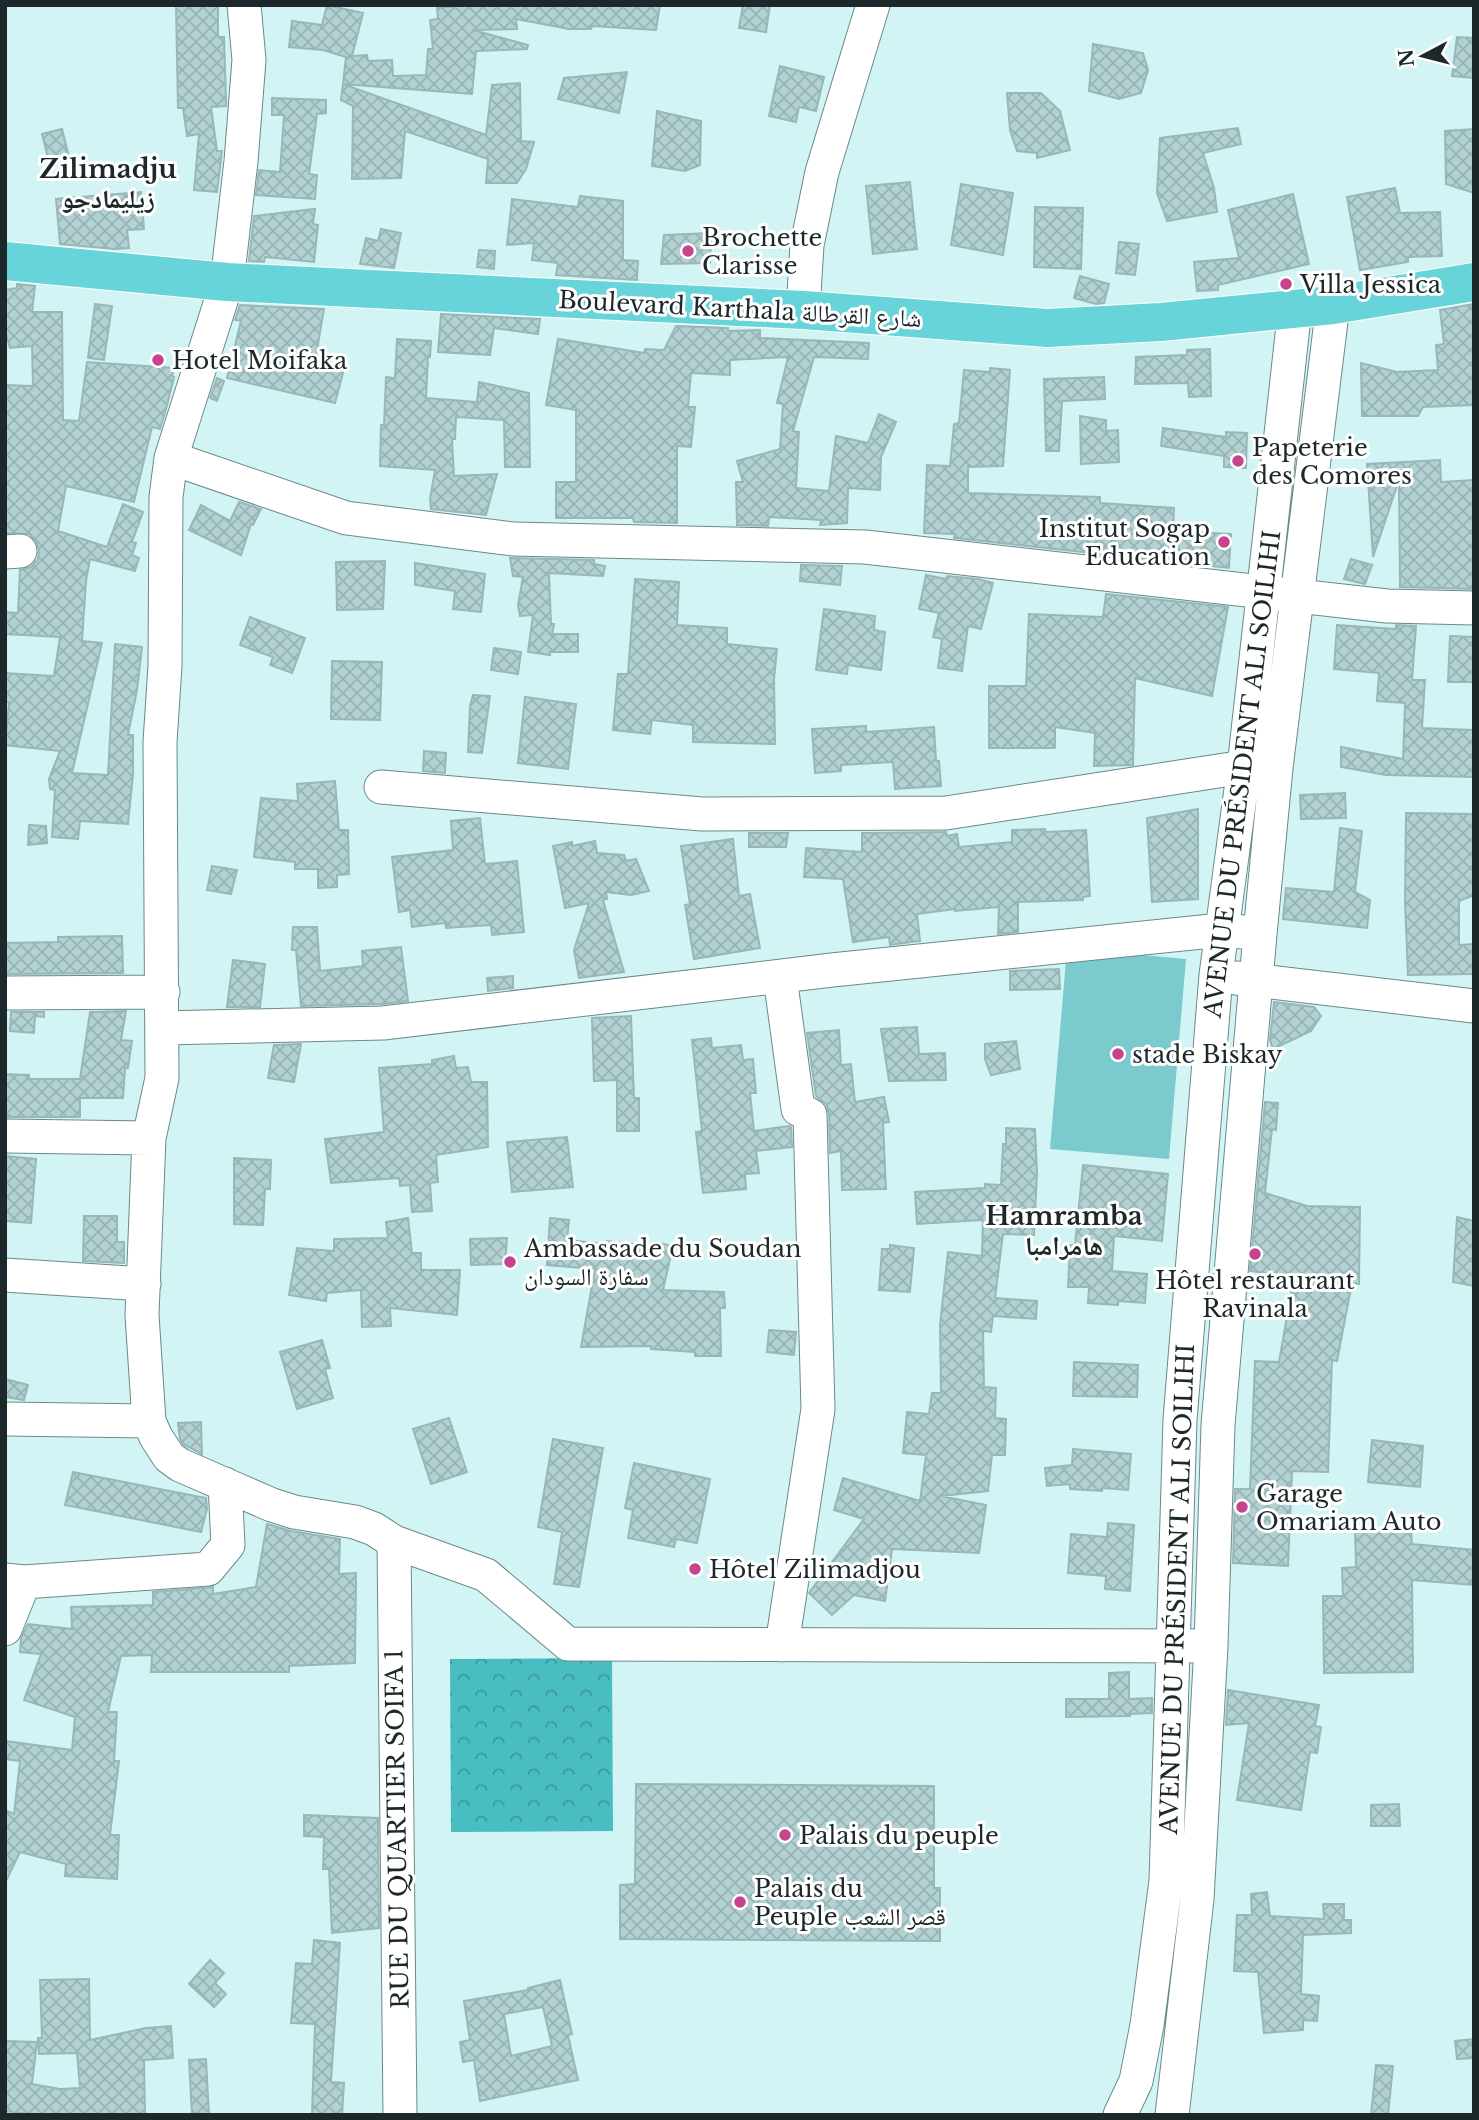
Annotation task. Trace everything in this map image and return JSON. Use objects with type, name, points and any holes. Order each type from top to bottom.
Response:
[{"type":"main road","name":"Boulevard Karthala شارع القرطالة","points":[[5,261],[227,282],[803,310],[1047,328],[1161,322],[1333,305],[1474,282]]},
{"type":"street","points":[[244,5],[248,60],[241,161],[227,282],[171,458],[166,497],[165,666],[160,742],[162,1078],[149,1138],[144,1284],[144,1368],[149,1421],[156,1437],[169,1457],[195,1473],[294,1512],[355,1522],[374,1529],[394,1542],[486,1575],[568,1644],[1211,1646]]},
{"type":"street","points":[[803,310],[807,245],[822,172],[873,5]]},
{"type":"street","name":"AVENUE DU PRÉSIDENT ALI SOILIHI","points":[[1120,2115],[1136,2081],[1147,2025],[1166,1881],[1180,1420],[1221,930],[1260,768],[1297,594],[1333,305]]},
{"type":"street","name":"AVENUE DU PRÉSIDENT ALI SOILIHI","points":[[1172,2115],[1197,1899],[1211,1646],[1218,1425],[1260,934],[1264,592],[1295,308]]},
{"type":"street","points":[[171,458],[346,518],[513,539],[865,547],[1387,606],[1474,608]]},
{"type":"street","points":[[381,787],[702,814],[946,813],[1260,768]]},
{"type":"street","points":[[162,1028],[383,1023],[1221,930],[1260,934]]},
{"type":"street","points":[[1216,975],[1474,1006]]},
{"type":"street","points":[[780,977],[797,1109],[810,1115],[818,1409],[782,1644]]},
{"type":"street","points":[[5,993],[163,992]]},
{"type":"street","points":[[5,1136],[149,1138]]},
{"type":"street","points":[[5,1275],[144,1284]]},
{"type":"street","points":[[5,1419],[149,1421]]},
{"type":"street","points":[[5,1629],[15,1581],[208,1569],[228,1545],[225,1484]]},
{"type":"street","name":"RUE DU QUARTIER SOIFA 1","points":[[394,1542],[400,2115]]},
{"type":"green space","points":[[612,1658],[613,1831],[451,1832],[450,1659]]},
{"type":"shaded area","name":"stade Biskay","points":[[1067,948],[1186,959],[1169,1159],[1050,1149]]},
{"type":"building","points":[[176,5],[218,5],[218,37],[224,37],[226,106],[211,107],[217,151],[222,151],[217,192],[194,190],[199,134],[187,136],[183,108],[178,108]]},
{"type":"building","points":[[327,5],[363,13],[352,56],[367,55],[368,61],[392,60],[393,76],[426,75],[428,49],[433,49],[430,20],[438,19],[437,8],[468,5],[660,5],[656,30],[592,26],[591,29],[569,29],[516,19],[517,29],[473,30],[528,45],[527,49],[476,51],[472,94],[343,84],[346,57],[323,50],[289,47],[292,21],[322,25]]},
{"type":"building","points":[[743,5],[770,5],[766,32],[739,28]]},
{"type":"building","points":[[1457,37],[1474,38],[1474,78],[1452,76]]},
{"type":"building","points":[[1093,44],[1143,53],[1148,70],[1141,93],[1119,99],[1089,91]]},
{"type":"building","points":[[780,66],[824,77],[816,111],[799,107],[796,122],[769,116]]},
{"type":"building","points":[[627,72],[619,113],[558,99],[564,78]]},
{"type":"building","points":[[520,83],[521,141],[534,142],[526,169],[517,183],[486,183],[488,159],[405,131],[401,178],[352,179],[353,106],[341,100],[343,84],[486,135],[492,85]]},
{"type":"building","points":[[1007,93],[1041,93],[1060,111],[1070,150],[1037,158],[1037,153],[1017,151],[1010,130]]},
{"type":"building","points":[[272,98],[326,100],[326,113],[317,114],[309,174],[317,175],[315,199],[256,195],[259,170],[280,172],[284,115],[272,115]]},
{"type":"building","points":[[657,111],[701,121],[700,165],[685,171],[652,166]]},
{"type":"building","points":[[1238,128],[1241,144],[1203,153],[1214,188],[1217,212],[1167,221],[1157,193],[1160,138]]},
{"type":"building","points":[[62,129],[70,161],[50,166],[42,134]]},
{"type":"building","points":[[1474,129],[1474,193],[1446,184],[1445,131]]},
{"type":"building","points":[[910,182],[917,249],[873,254],[866,186]]},
{"type":"building","points":[[961,184],[1013,193],[1003,255],[951,245]]},
{"type":"building","points":[[1395,188],[1400,213],[1440,212],[1442,256],[1408,257],[1408,262],[1360,270],[1347,197]]},
{"type":"building","points":[[141,192],[144,229],[127,230],[129,248],[60,244],[56,199]]},
{"type":"building","points":[[1293,194],[1309,264],[1218,285],[1218,290],[1197,291],[1194,262],[1239,258],[1228,210]]},
{"type":"building","points":[[580,196],[623,201],[623,260],[638,261],[637,280],[556,275],[558,263],[532,260],[534,243],[507,245],[512,199],[578,207]]},
{"type":"building","points":[[1035,207],[1083,208],[1081,269],[1034,267]]},
{"type":"building","points":[[315,209],[313,224],[318,225],[314,262],[265,257],[264,262],[249,261],[254,216]]},
{"type":"building","points":[[381,229],[401,233],[394,268],[360,264],[366,238],[378,241]]},
{"type":"building","points":[[711,233],[710,263],[661,264],[664,235]]},
{"type":"building","points":[[1119,242],[1139,244],[1135,275],[1116,273]]},
{"type":"building","points":[[479,250],[495,251],[494,269],[477,267]]},
{"type":"building","points":[[1080,276],[1109,284],[1104,303],[1096,304],[1074,298]]},
{"type":"building","points":[[17,284],[35,286],[32,312],[62,312],[63,420],[79,421],[87,362],[174,368],[160,429],[152,427],[134,502],[66,486],[58,531],[107,547],[123,504],[143,512],[132,542],[136,543],[132,555],[139,558],[135,571],[90,559],[82,641],[102,643],[72,773],[108,775],[115,644],[142,647],[128,735],[133,735],[133,774],[128,824],[80,821],[78,839],[52,837],[55,790],[50,789],[49,779],[60,751],[5,745],[9,702],[5,702],[5,673],[54,676],[60,637],[5,634],[5,612],[18,613],[20,570],[31,567],[38,559],[39,550],[36,541],[29,534],[5,533],[5,385],[33,386],[32,346],[10,348],[5,330],[5,290],[17,288]]},
{"type":"building","points":[[95,304],[112,306],[104,360],[88,358]]},
{"type":"building","points":[[1474,304],[1474,405],[1423,407],[1418,416],[1362,416],[1361,363],[1397,372],[1438,370],[1436,345],[1444,344],[1440,310]]},
{"type":"building","points":[[240,305],[324,309],[315,362],[344,369],[335,403],[227,378],[241,321],[235,320]]},
{"type":"building","points":[[441,314],[540,319],[538,334],[494,328],[490,355],[438,352]]},
{"type":"building","points":[[676,326],[728,328],[728,331],[760,330],[760,338],[869,343],[868,359],[814,357],[793,431],[799,432],[796,488],[829,491],[836,436],[868,443],[879,414],[896,422],[881,457],[880,490],[848,488],[847,523],[820,525],[821,520],[769,517],[768,526],[737,525],[736,482],[743,482],[737,461],[780,449],[783,404],[777,403],[788,357],[730,360],[730,375],[691,373],[688,407],[695,407],[691,447],[677,446],[677,523],[634,522],[633,518],[556,518],[556,482],[576,482],[576,410],[546,405],[558,339],[644,353],[645,349],[664,350]]},
{"type":"building","points":[[397,339],[431,341],[426,398],[477,402],[479,382],[529,393],[530,467],[505,467],[504,420],[456,417],[455,439],[452,439],[454,476],[497,474],[486,515],[431,509],[435,470],[380,466],[386,377],[395,378]]},
{"type":"building","points":[[1210,349],[1211,396],[1189,397],[1188,383],[1135,384],[1136,357],[1187,355],[1187,350]]},
{"type":"building","points":[[990,368],[1010,370],[1003,466],[968,467],[968,493],[1100,497],[1100,503],[1174,508],[1173,531],[1231,534],[1229,568],[954,538],[955,534],[924,533],[927,465],[950,466],[954,424],[959,423],[964,370],[990,372]]},
{"type":"building","points":[[1104,377],[1105,399],[1062,401],[1059,451],[1046,451],[1044,379]]},
{"type":"building","points":[[217,378],[224,381],[217,401],[210,398]]},
{"type":"building","points":[[1080,416],[1106,420],[1106,431],[1118,430],[1119,462],[1081,464]]},
{"type":"building","points":[[1163,428],[1226,437],[1226,432],[1247,433],[1246,468],[1224,467],[1224,456],[1161,446]]},
{"type":"building","points":[[1440,460],[1441,482],[1474,480],[1474,589],[1400,587],[1399,480],[1373,557],[1367,464]]},
{"type":"building","points":[[239,502],[261,509],[253,525],[251,524],[241,555],[189,530],[201,505],[230,521]]},
{"type":"building","points":[[510,558],[594,560],[594,564],[605,566],[603,576],[549,573],[551,624],[554,624],[552,634],[578,634],[578,652],[550,652],[550,655],[528,652],[533,615],[520,616],[518,605],[523,577],[513,576]]},
{"type":"building","points":[[1351,559],[1372,565],[1365,584],[1344,579]]},
{"type":"building","points":[[385,561],[383,609],[337,610],[336,562]]},
{"type":"building","points":[[415,563],[485,574],[481,612],[453,609],[455,591],[415,585]]},
{"type":"building","points":[[801,565],[842,566],[840,585],[800,581]]},
{"type":"building","points":[[926,575],[946,579],[947,576],[978,579],[993,583],[981,629],[968,626],[962,671],[938,668],[942,639],[933,637],[939,613],[919,609]]},
{"type":"building","points":[[635,579],[679,582],[677,625],[727,628],[727,644],[777,649],[774,680],[775,744],[693,742],[693,725],[652,720],[650,734],[613,730],[618,674],[628,674]]},
{"type":"building","points":[[1106,594],[1228,607],[1212,696],[1135,678],[1133,765],[1094,766],[1095,733],[1055,727],[1055,748],[989,748],[989,686],[1026,686],[1029,614],[1103,617]]},
{"type":"building","points":[[824,609],[875,616],[874,630],[885,632],[881,670],[848,665],[847,674],[816,670]]},
{"type":"building","points":[[250,617],[305,638],[292,673],[270,665],[273,657],[240,645]]},
{"type":"building","points":[[1337,625],[1396,629],[1396,625],[1416,626],[1412,680],[1425,680],[1422,728],[1474,730],[1474,777],[1386,775],[1341,767],[1341,747],[1403,759],[1405,703],[1377,701],[1379,673],[1334,669]]},
{"type":"building","points":[[1450,636],[1474,637],[1474,682],[1448,682]]},
{"type":"building","points":[[494,648],[521,652],[518,674],[491,670]]},
{"type":"building","points":[[332,661],[382,662],[380,720],[331,719]]},
{"type":"building","points":[[473,695],[490,696],[482,753],[468,752]]},
{"type":"building","points":[[525,697],[576,704],[568,769],[518,763]]},
{"type":"building","points":[[866,726],[866,732],[934,727],[941,786],[895,789],[893,762],[841,765],[841,771],[815,773],[812,729]]},
{"type":"building","points":[[424,751],[446,753],[445,773],[423,771]]},
{"type":"building","points":[[335,781],[339,830],[348,830],[349,874],[337,875],[337,887],[318,888],[318,869],[295,869],[295,862],[254,857],[261,798],[298,801],[297,784]]},
{"type":"building","points":[[1345,793],[1346,818],[1301,819],[1300,795]]},
{"type":"building","points":[[1198,809],[1198,899],[1152,902],[1147,818]]},
{"type":"building","points":[[1406,813],[1474,814],[1474,895],[1459,901],[1459,945],[1474,944],[1474,974],[1408,975]]},
{"type":"building","points":[[480,818],[485,864],[517,861],[524,932],[492,935],[491,925],[446,928],[445,923],[412,927],[410,910],[399,912],[392,857],[453,850],[451,821]]},
{"type":"building","points":[[29,825],[46,826],[47,843],[28,845]]},
{"type":"building","points":[[1340,828],[1362,831],[1355,892],[1370,900],[1367,928],[1283,919],[1286,888],[1334,892]]},
{"type":"building","points":[[1045,829],[1046,832],[1086,830],[1090,896],[1083,897],[1083,900],[1018,902],[1018,932],[998,934],[999,907],[955,909],[917,914],[920,941],[890,945],[889,937],[853,942],[843,879],[804,877],[806,848],[862,852],[862,833],[946,832],[947,836],[957,834],[959,847],[1012,842],[1012,830]]},
{"type":"building","points":[[749,833],[788,833],[786,847],[749,847]]},
{"type":"building","points":[[733,839],[739,896],[750,894],[760,948],[694,959],[685,905],[690,904],[681,846]]},
{"type":"building","points":[[595,841],[597,853],[624,855],[626,861],[636,859],[649,891],[631,895],[606,892],[607,899],[603,900],[624,972],[579,978],[574,950],[589,903],[565,908],[553,846],[572,842],[572,846]]},
{"type":"building","points":[[212,866],[237,870],[231,894],[207,890]]},
{"type":"building","points":[[293,927],[317,927],[320,971],[363,966],[362,951],[401,947],[408,1001],[301,1006],[296,950],[292,950]]},
{"type":"building","points":[[122,936],[123,973],[5,974],[5,943],[58,942],[58,937]]},
{"type":"building","points":[[233,960],[265,964],[260,1007],[227,1007]]},
{"type":"building","points":[[1059,969],[1060,989],[1010,990],[1010,971]]},
{"type":"building","points":[[513,976],[513,988],[488,991],[487,978]]},
{"type":"building","points":[[1274,1002],[1314,1007],[1321,1016],[1311,1031],[1273,1049],[1270,1040]]},
{"type":"building","points":[[126,1011],[121,1040],[132,1041],[128,1068],[125,1068],[123,1098],[80,1098],[80,1117],[5,1117],[5,1074],[29,1075],[29,1079],[80,1079],[90,1012]]},
{"type":"building","points":[[11,1012],[44,1012],[44,1017],[35,1016],[34,1033],[10,1031]]},
{"type":"building","points":[[631,1016],[634,1098],[639,1098],[639,1131],[617,1131],[617,1080],[594,1081],[592,1018]]},
{"type":"building","points":[[917,1027],[919,1054],[945,1053],[946,1080],[889,1081],[881,1029]]},
{"type":"building","points":[[839,1030],[841,1065],[851,1064],[855,1102],[884,1097],[889,1122],[883,1123],[886,1189],[842,1190],[841,1151],[830,1153],[829,1114],[826,1104],[816,1096],[807,1033]]},
{"type":"building","points":[[711,1038],[712,1048],[741,1045],[743,1060],[753,1059],[756,1093],[750,1093],[754,1131],[789,1126],[792,1147],[756,1151],[759,1173],[745,1174],[746,1189],[703,1193],[696,1132],[702,1131],[692,1040]]},
{"type":"building","points":[[1016,1041],[1020,1069],[991,1075],[985,1059],[985,1044]]},
{"type":"building","points":[[301,1044],[294,1082],[268,1078],[274,1045]]},
{"type":"building","points":[[454,1056],[456,1068],[468,1067],[471,1082],[487,1082],[488,1147],[436,1155],[438,1182],[430,1183],[432,1211],[412,1212],[410,1185],[400,1186],[399,1178],[331,1183],[325,1139],[384,1132],[379,1068],[432,1064],[432,1060]]},
{"type":"building","points":[[1265,1102],[1278,1103],[1276,1130],[1272,1129],[1265,1193],[1307,1206],[1360,1207],[1359,1284],[1352,1283],[1337,1361],[1332,1360],[1328,1472],[1292,1471],[1288,1566],[1233,1563],[1235,1489],[1250,1489],[1255,1361],[1279,1362],[1294,1277],[1250,1271]]},
{"type":"building","points":[[1006,1128],[1035,1129],[1037,1173],[1034,1235],[1003,1234],[995,1298],[1037,1301],[1036,1319],[993,1316],[991,1332],[983,1331],[984,1387],[996,1388],[995,1418],[1006,1419],[1005,1455],[992,1455],[988,1491],[941,1496],[986,1505],[979,1553],[892,1549],[885,1601],[854,1595],[832,1615],[809,1593],[864,1519],[834,1510],[843,1478],[920,1501],[926,1455],[903,1453],[907,1412],[929,1414],[932,1393],[941,1393],[940,1325],[948,1252],[982,1256],[983,1220],[917,1224],[915,1192],[985,1188],[985,1184],[1001,1185]]},
{"type":"building","points":[[567,1137],[573,1187],[512,1192],[507,1142]]},
{"type":"building","points":[[5,1156],[36,1159],[31,1223],[5,1221]]},
{"type":"building","points":[[234,1158],[271,1160],[270,1189],[265,1189],[263,1225],[234,1224]]},
{"type":"building","points":[[1083,1165],[1168,1174],[1162,1241],[1114,1236],[1112,1271],[1147,1274],[1145,1303],[1088,1303],[1089,1287],[1068,1287],[1070,1245],[1075,1245]]},
{"type":"building","points":[[84,1216],[117,1216],[117,1242],[124,1242],[124,1263],[83,1261]]},
{"type":"building","points":[[1457,1217],[1474,1221],[1474,1286],[1453,1282]]},
{"type":"building","points":[[408,1218],[412,1253],[421,1253],[421,1270],[460,1270],[457,1315],[390,1308],[391,1326],[362,1327],[361,1290],[327,1293],[326,1301],[289,1295],[297,1248],[334,1251],[334,1239],[388,1238],[386,1222]]},
{"type":"building","points":[[550,1218],[569,1220],[567,1240],[654,1246],[655,1242],[673,1246],[663,1290],[724,1292],[725,1308],[720,1308],[721,1356],[695,1356],[695,1352],[651,1349],[651,1346],[581,1347],[595,1269],[547,1265]]},
{"type":"building","points":[[507,1238],[505,1264],[471,1265],[470,1239]]},
{"type":"building","points":[[890,1245],[914,1248],[910,1292],[879,1290],[882,1249],[890,1249]]},
{"type":"building","points":[[769,1330],[796,1332],[794,1355],[767,1352]]},
{"type":"building","points":[[322,1340],[330,1368],[325,1369],[333,1398],[297,1409],[280,1352]]},
{"type":"building","points":[[1074,1362],[1138,1365],[1137,1397],[1073,1396]]},
{"type":"building","points":[[5,1379],[28,1385],[24,1400],[5,1397]]},
{"type":"building","points":[[449,1418],[467,1472],[431,1484],[413,1429]]},
{"type":"building","points":[[201,1422],[202,1454],[183,1444],[178,1423]]},
{"type":"building","points":[[553,1439],[603,1448],[579,1587],[554,1584],[562,1532],[538,1527]]},
{"type":"building","points":[[1372,1440],[1423,1446],[1420,1487],[1368,1482]]},
{"type":"building","points":[[1073,1449],[1131,1454],[1128,1490],[1070,1489],[1070,1484],[1047,1486],[1045,1468],[1072,1465]]},
{"type":"building","points":[[634,1463],[710,1479],[697,1543],[676,1539],[674,1547],[628,1538],[633,1510],[625,1508]]},
{"type":"building","points":[[73,1472],[206,1498],[207,1509],[201,1532],[65,1505]]},
{"type":"building","points":[[1108,1523],[1134,1525],[1130,1591],[1105,1589],[1106,1576],[1068,1573],[1071,1534],[1107,1537]]},
{"type":"building","points":[[267,1524],[340,1539],[339,1574],[356,1573],[355,1663],[289,1666],[289,1672],[151,1672],[152,1655],[121,1656],[108,1712],[117,1712],[114,1761],[119,1761],[110,1835],[119,1835],[117,1879],[65,1876],[66,1864],[20,1852],[5,1883],[5,1810],[14,1814],[20,1761],[5,1759],[5,1741],[72,1750],[75,1717],[24,1700],[41,1654],[20,1652],[21,1638],[28,1624],[72,1629],[71,1607],[153,1605],[153,1592],[213,1587],[213,1594],[256,1587]]},
{"type":"building","points":[[1355,1530],[1411,1530],[1412,1544],[1474,1550],[1474,1585],[1412,1580],[1413,1672],[1324,1673],[1323,1596],[1343,1596],[1342,1568],[1356,1567]]},
{"type":"building","points":[[1129,1672],[1129,1699],[1152,1698],[1152,1713],[1066,1717],[1066,1699],[1109,1699],[1109,1673]]},
{"type":"building","points":[[1228,1690],[1319,1705],[1315,1726],[1321,1727],[1317,1753],[1310,1752],[1301,1810],[1237,1800],[1249,1723],[1226,1725]]},
{"type":"building","name":"Palais du peuple","points":[[636,1784],[934,1786],[934,1888],[940,1888],[940,1941],[620,1939],[620,1885],[635,1884]]},
{"type":"building","points":[[1399,1804],[1400,1826],[1371,1826],[1371,1805]]},
{"type":"building","points":[[304,1815],[378,1818],[379,1928],[332,1933],[329,1869],[323,1869],[324,1837],[304,1836]]},
{"type":"building","points":[[1267,1892],[1270,1916],[1324,1919],[1323,1904],[1344,1904],[1344,1920],[1351,1920],[1351,1933],[1303,1935],[1301,1994],[1319,1996],[1317,2021],[1303,2020],[1303,2030],[1264,2033],[1258,1972],[1234,1971],[1237,1915],[1252,1915],[1251,1894]]},
{"type":"building","points":[[314,1940],[340,1943],[331,2082],[344,2083],[342,2115],[312,2115],[315,2024],[291,2023],[296,1963],[312,1964]]},
{"type":"building","points":[[210,1960],[224,1973],[215,1983],[226,1994],[214,2007],[189,1984]]},
{"type":"building","points":[[89,1979],[90,2040],[146,2028],[171,2026],[173,2058],[144,2060],[145,2115],[33,2115],[5,2111],[5,2041],[37,2042],[32,2084],[60,2089],[80,2088],[77,2053],[39,2054],[38,2038],[42,2038],[40,1980]]},
{"type":"building","points":[[560,1980],[572,2034],[568,2035],[578,2080],[480,2101],[474,2060],[463,2062],[460,2042],[470,2040],[464,2001]],"holes":[[[543,2007],[552,2046],[511,2056],[504,2014]]]},
{"type":"building","points":[[1474,2039],[1474,2058],[1457,2059],[1455,2041]]},
{"type":"building","points":[[206,2059],[209,2115],[192,2115],[189,2060]]},
{"type":"building","points":[[1376,2065],[1393,2066],[1388,2115],[1371,2115]]},
{"type":"place","name":"Brochette Clarisse","points":[[688,251]]},
{"type":"place","name":"Villa Jessica","points":[[1286,284]]},
{"type":"place","name":"Hotel Moifaka","points":[[158,360]]},
{"type":"place","name":"Papeterie des Comores","points":[[1238,461]]},
{"type":"place","name":"Institut Sogap Education","points":[[1224,542]]},
{"type":"place","name":"stade Biskay","points":[[1118,1054]]},
{"type":"place","name":"Hôtel restaurant Ravinala","points":[[1255,1254]]},
{"type":"place","name":"Ambassade du Soudan سفارة السودان","points":[[510,1262]]},
{"type":"place","name":"Garage Omariam Auto","points":[[1242,1507]]},
{"type":"place","name":"Hôtel Zilimadjou","points":[[695,1569]]},
{"type":"place","name":"Palais du peuple","points":[[785,1835]]},
{"type":"place","name":"Palais du Peuple قصر الشعب","points":[[740,1902]]},
{"type":"district","name":"Zilimadju زيليمادجو","points":[[108,184]]},
{"type":"district","name":"Hamramba هامرامبا","points":[[1064,1231]]}]
